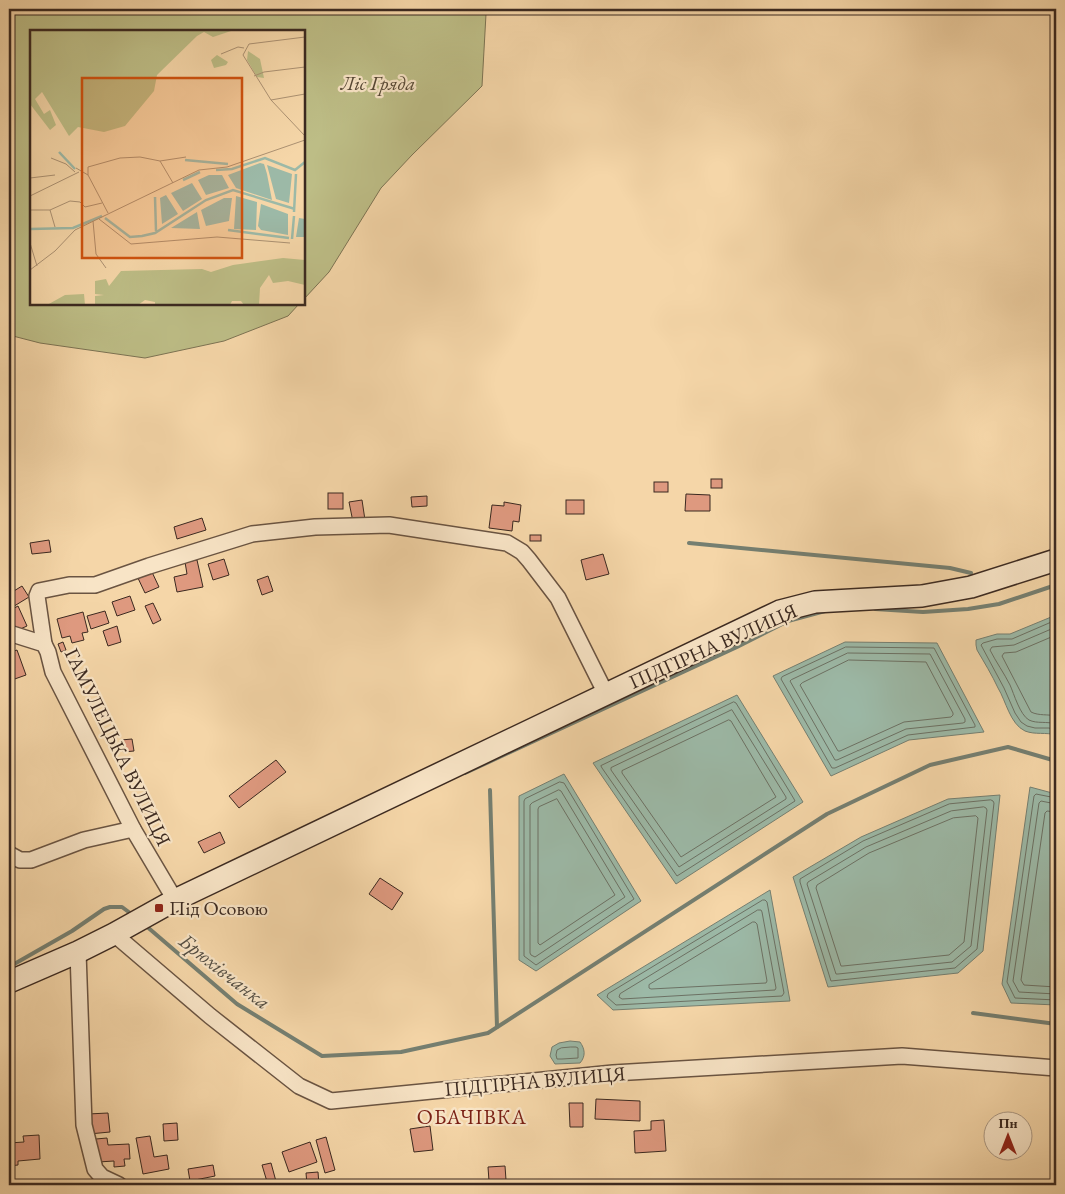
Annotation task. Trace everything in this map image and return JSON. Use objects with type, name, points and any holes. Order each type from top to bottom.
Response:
[{"type":"street","name":"ПІДГІРНА ВУЛИЦЯ","points":[[44,644],[37,596],[39,591],[69,585],[96,586],[149,566],[252,534],[315,527],[389,525],[507,544],[522,552],[558,598],[606,694]]},
{"type":"street","name":"ПІДГІРНА ВУЛИЦЯ","points":[[9,982],[78,952],[175,900],[780,611],[814,602],[922,596],[951,591],[971,587],[1056,560]]},
{"type":"street","name":"ГАМУЛЕЦЬКА ВУЛИЦЯ","points":[[9,633],[44,644],[54,672],[133,830],[175,900]]},
{"type":"street","points":[[9,854],[20,860],[31,860],[84,840],[133,830]]},
{"type":"street","name":"ПІДГІРНА ВУЛИЦЯ","points":[[121,930],[210,1016],[299,1086],[331,1101],[613,1073],[902,1056],[1056,1068]]},
{"type":"street","points":[[78,952],[84,1125],[95,1169],[102,1177],[120,1185]]},
{"type":"green space","name":"Ліс Гряда","points":[[9,9],[488,9],[486,14],[482,86],[381,188],[329,272],[305,298],[305,30],[30,30],[30,305],[298,305],[288,316],[224,341],[145,358],[40,343],[9,335]]},
{"type":"water","points":[[1056,615],[1056,735],[1029,732],[1020,728],[1012,718],[1001,693],[977,650],[976,640],[997,634],[1010,634]]},
{"type":"water","points":[[845,642],[937,643],[984,732],[909,740],[831,776],[773,676]]},
{"type":"water","points":[[737,695],[803,802],[676,884],[593,763]]},
{"type":"water","points":[[564,774],[641,901],[536,971],[519,960],[519,796]]},
{"type":"water","points":[[1030,787],[1056,794],[1056,1005],[1011,1003],[1002,984]]},
{"type":"water","points":[[1000,795],[983,951],[958,973],[828,987],[793,877],[861,837],[948,799]]},
{"type":"water","points":[[770,890],[790,1001],[613,1010],[597,995]]},
{"type":"water","points":[[580,1042],[582,1045],[584,1052],[582,1060],[580,1063],[555,1064],[550,1056],[552,1047],[559,1043]]},
{"type":"building","points":[[711,479],[722,479],[722,488],[711,488]]},
{"type":"building","points":[[654,482],[668,482],[668,492],[654,492]]},
{"type":"building","points":[[328,493],[343,493],[343,509],[328,509]]},
{"type":"building","points":[[686,494],[710,495],[710,511],[685,511]]},
{"type":"building","points":[[427,496],[427,506],[412,507],[411,497]]},
{"type":"building","points":[[362,500],[365,520],[353,522],[349,502]]},
{"type":"building","points":[[566,500],[584,500],[584,514],[566,514]]},
{"type":"building","points":[[504,502],[521,505],[519,522],[513,521],[512,531],[489,528],[492,505],[504,506]]},
{"type":"building","points":[[202,518],[206,530],[177,539],[174,527]]},
{"type":"building","points":[[530,535],[541,535],[541,541],[530,541]]},
{"type":"building","points":[[49,540],[51,552],[32,554],[30,543]]},
{"type":"building","points":[[603,554],[609,574],[586,580],[581,560]]},
{"type":"building","points":[[224,559],[229,575],[213,580],[208,564]]},
{"type":"building","points":[[197,560],[203,587],[177,592],[174,577],[187,574],[185,562]]},
{"type":"building","points":[[151,570],[159,587],[145,593],[137,576]]},
{"type":"building","points":[[268,576],[273,591],[262,595],[257,580]]},
{"type":"building","points":[[22,586],[29,597],[11,608],[9,594]]},
{"type":"building","points":[[130,596],[135,610],[117,616],[112,602]]},
{"type":"building","points":[[153,603],[161,620],[153,624],[145,606]]},
{"type":"building","points":[[18,606],[27,626],[16,631],[9,616],[9,611]]},
{"type":"building","points":[[105,611],[109,623],[91,629],[87,616]]},
{"type":"building","points":[[83,612],[88,632],[82,633],[84,640],[72,643],[70,636],[62,638],[57,619]]},
{"type":"building","points":[[117,626],[121,642],[108,646],[103,631]]},
{"type":"building","points":[[63,642],[66,650],[61,652],[58,644]]},
{"type":"building","points":[[17,650],[26,675],[9,681],[9,653]]},
{"type":"building","points":[[132,739],[134,751],[123,752],[121,740]]},
{"type":"building","points":[[276,760],[286,772],[239,808],[229,796]]},
{"type":"building","points":[[220,832],[225,843],[204,853],[198,842]]},
{"type":"building","points":[[380,878],[403,893],[392,910],[369,894]]},
{"type":"building","points":[[596,1099],[640,1101],[640,1121],[595,1119]]},
{"type":"building","points":[[569,1103],[583,1103],[583,1127],[570,1127]]},
{"type":"building","points":[[108,1113],[110,1132],[89,1134],[88,1114]]},
{"type":"building","points":[[664,1120],[666,1151],[635,1153],[634,1131],[651,1130],[651,1121]]},
{"type":"building","points":[[177,1123],[178,1140],[164,1141],[163,1124]]},
{"type":"building","points":[[430,1126],[433,1150],[414,1152],[410,1129]]},
{"type":"building","points":[[39,1135],[40,1159],[18,1161],[18,1165],[9,1166],[9,1143],[24,1142],[23,1136]]},
{"type":"building","points":[[150,1136],[154,1157],[167,1155],[169,1169],[143,1174],[136,1138]]},
{"type":"building","points":[[326,1137],[335,1170],[325,1173],[316,1140]]},
{"type":"building","points":[[107,1138],[108,1145],[129,1144],[130,1159],[124,1159],[125,1166],[114,1167],[114,1161],[98,1162],[96,1139]]},
{"type":"building","points":[[310,1142],[317,1162],[289,1172],[282,1152]]},
{"type":"building","points":[[271,1163],[277,1185],[268,1185],[262,1165]]},
{"type":"building","points":[[213,1165],[215,1176],[190,1181],[188,1169]]},
{"type":"building","points":[[505,1166],[506,1180],[489,1181],[488,1167]]},
{"type":"building","points":[[318,1172],[319,1185],[307,1185],[306,1173]]},
{"type":"waterway","points":[[689,543],[950,568],[971,573]]},
{"type":"waterway","points":[[875,609],[923,612],[968,609],[999,604],[1056,585]]},
{"type":"waterway","points":[[465,773],[737,647],[788,621],[825,611]]},
{"type":"waterway","points":[[145,925],[237,1004],[322,1056],[401,1052],[488,1033],[827,814],[930,765],[1008,747],[1056,761]]},
{"type":"waterway","points":[[490,790],[497,1027]]},
{"type":"waterway","name":"Брюхівчанка","points":[[9,967],[72,931],[104,909],[122,907],[134,916]]},
{"type":"waterway","points":[[973,1013],[1056,1024]]},
{"type":"place","name":"Під Осовою","points":[[159,908]]},
{"type":"district","name":"ОБАЧІВКА","points":[[472,1116]]}]
